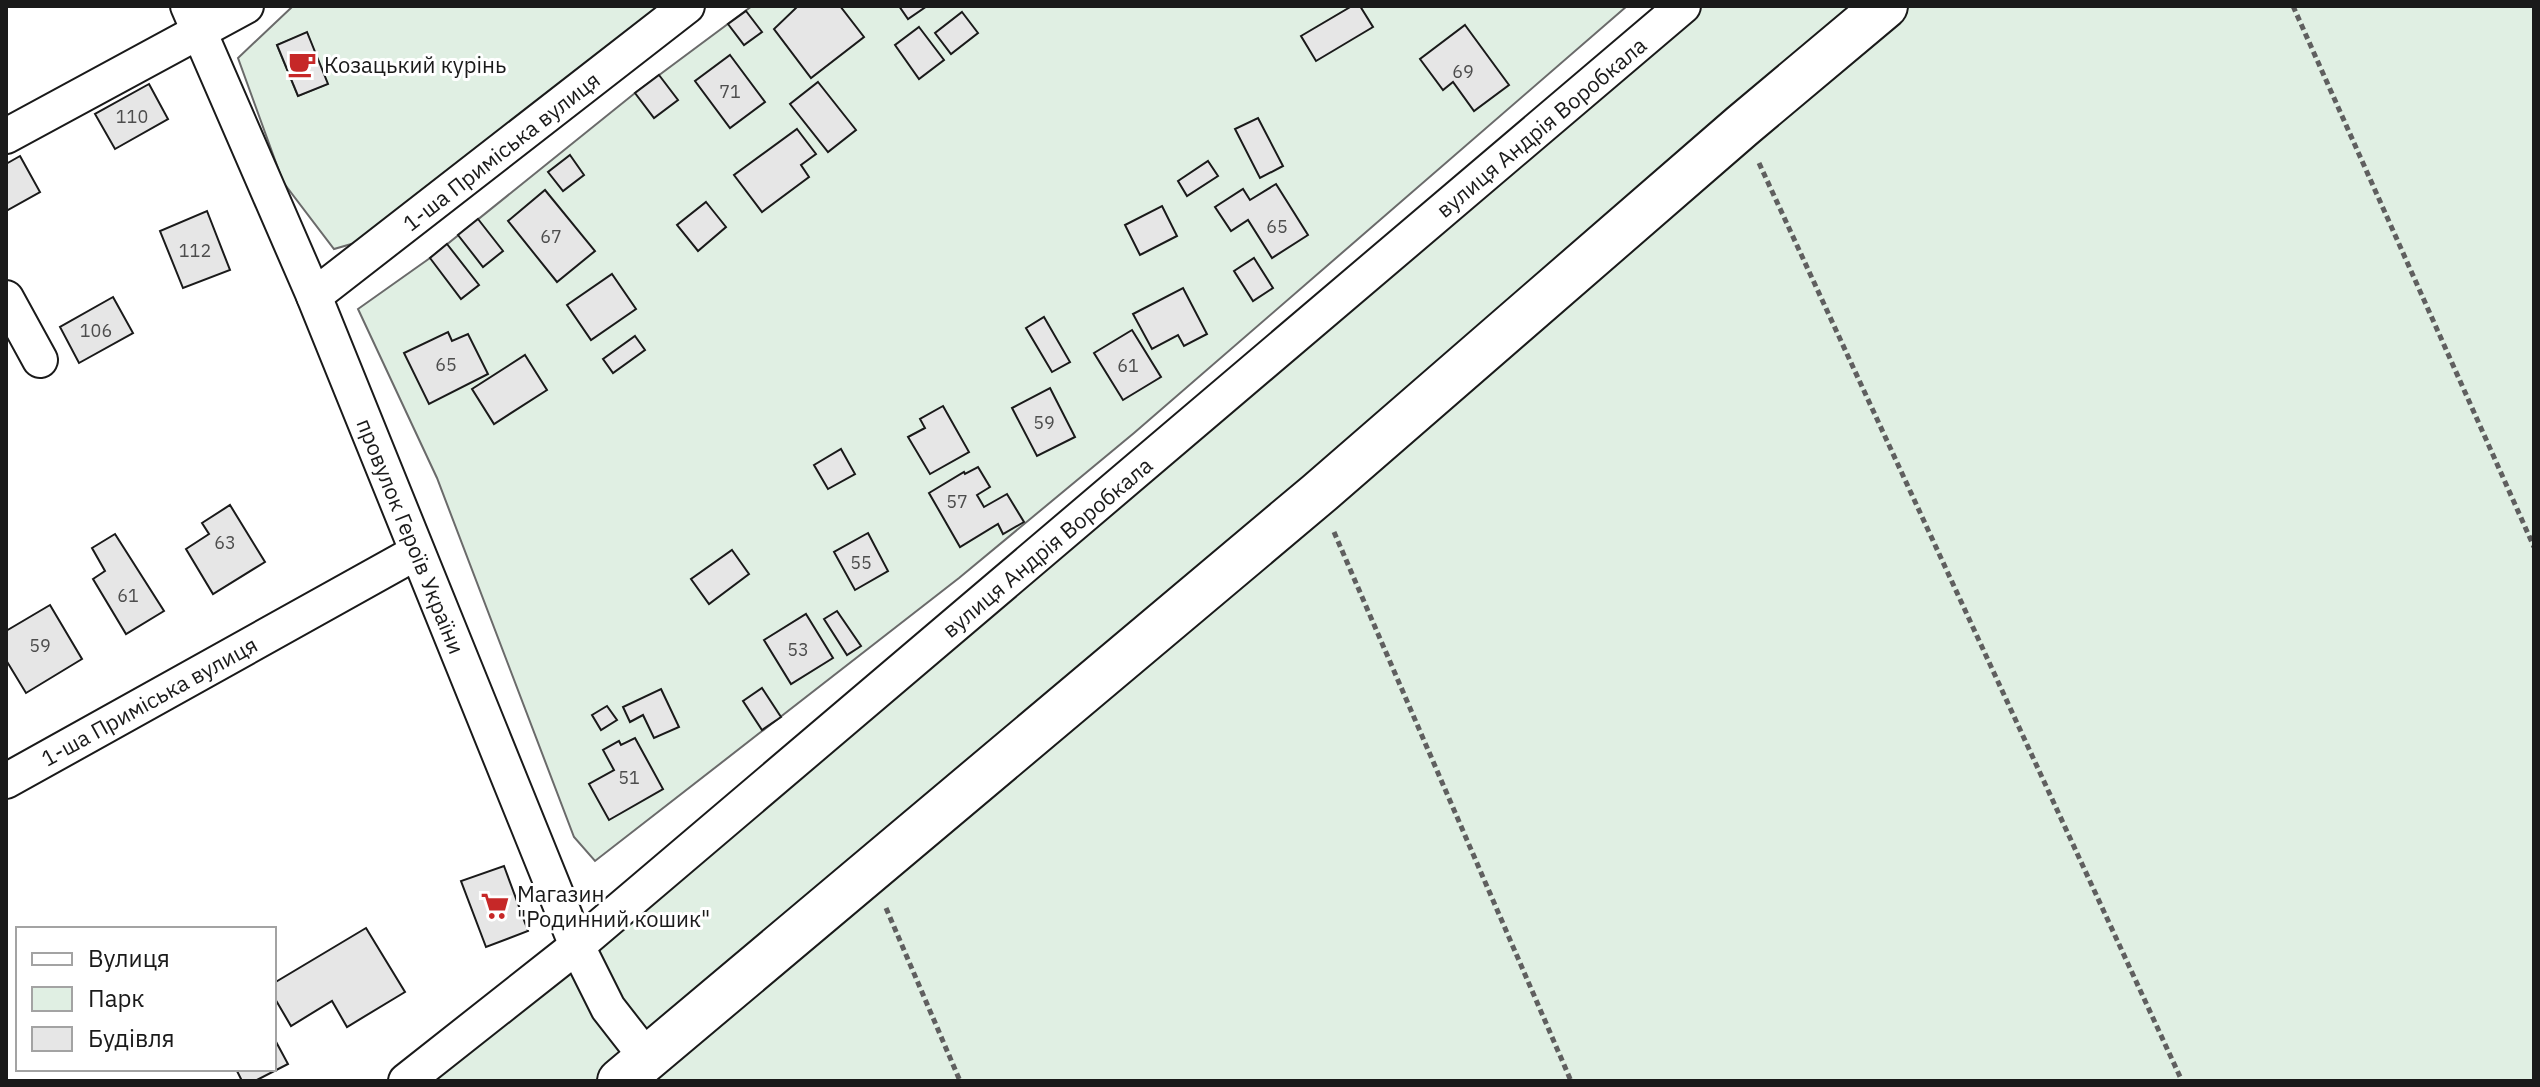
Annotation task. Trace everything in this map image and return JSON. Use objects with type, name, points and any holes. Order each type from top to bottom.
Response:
[{"type":"main road","points":[[633,1070],[1318,494],[1885,6]]},
{"type":"street","points":[[6,136],[194,19],[246,6]]},
{"type":"street","name":"1-ша Приміська вулиця","points":[[314,296],[687,6]]},
{"type":"street","name":"вулиця Андрія Воробкала","points":[[406,1081],[577,946],[1683,6]]},
{"type":"street","name":"провулок Героїв України","points":[[194,19],[314,296],[577,946],[608,1008],[633,1070]]},
{"type":"street","points":[[6,298],[40,360]]},
{"type":"street","name":"1-ша Приміська вулиця","points":[[6,781],[417,552]]},
{"type":"path","points":[[2293,6],[2534,547]]},
{"type":"path","points":[[1742,126],[2182,1081]]},
{"type":"path","points":[[1318,494],[1571,1081]]},
{"type":"path","points":[[870,870],[960,1081]]},
{"type":"green space","points":[[293,6],[672,6],[379,236],[334,249],[283,182],[238,58]],"holes":[[[307,33],[327,84],[298,96],[277,45]]]},
{"type":"green space","points":[[752,6],[1627,6],[1134,433],[959,578],[595,861],[574,837],[437,478],[358,309],[430,258],[635,93]]},
{"type":"green space","points":[[1683,6],[2534,6],[2534,1081],[406,1081]]},
{"type":"building","points":[[798,6],[840,6],[864,37],[811,78],[774,29]]},
{"type":"building","points":[[899,6],[927,6],[908,19]]},
{"type":"building","points":[[1352,6],[1360,6],[1373,27],[1316,61],[1301,36]]},
{"type":"building","points":[[746,11],[762,32],[744,45],[728,24]]},
{"type":"building","points":[[962,12],[978,33],[951,54],[935,33]]},
{"type":"building","points":[[1465,25],[1509,85],[1474,111],[1453,82],[1443,90],[1420,59]]},
{"type":"building","points":[[919,27],[944,60],[919,79],[895,45]]},
{"type":"building","name":"Козацький курінь","points":[[307,32],[328,84],[298,96],[277,45]]},
{"type":"building","points":[[730,55],[765,102],[730,128],[695,81]]},
{"type":"building","points":[[659,75],[678,100],[654,118],[635,93]]},
{"type":"building","points":[[818,82],[856,130],[828,152],[790,104]]},
{"type":"building","points":[[149,84],[168,119],[115,149],[95,114]]},
{"type":"building","points":[[1258,118],[1283,166],[1260,178],[1235,129]]},
{"type":"building","points":[[797,129],[816,154],[801,165],[809,177],[762,212],[734,175]]},
{"type":"building","points":[[570,155],[584,175],[563,191],[548,172]]},
{"type":"building","points":[[20,156],[40,192],[6,211],[6,164]]},
{"type":"building","points":[[1208,161],[1218,176],[1187,196],[1178,181]]},
{"type":"building","points":[[1276,184],[1308,235],[1272,258],[1248,220],[1231,231],[1215,207],[1243,189],[1250,200]]},
{"type":"building","points":[[545,190],[595,251],[557,282],[508,221]]},
{"type":"building","points":[[706,202],[726,227],[698,251],[677,225]]},
{"type":"building","points":[[1162,206],[1177,236],[1140,255],[1125,225]]},
{"type":"building","points":[[207,211],[230,270],[183,288],[160,231]]},
{"type":"building","points":[[478,219],[503,251],[483,267],[458,235]]},
{"type":"building","points":[[447,244],[479,285],[461,299],[430,258]]},
{"type":"building","points":[[1254,258],[1273,288],[1253,301],[1234,271]]},
{"type":"building","points":[[612,274],[636,309],[591,340],[567,305]]},
{"type":"building","points":[[1183,288],[1207,334],[1184,346],[1178,335],[1152,349],[1133,314]]},
{"type":"building","points":[[113,297],[133,333],[79,363],[60,327]]},
{"type":"building","points":[[1044,317],[1070,362],[1052,372],[1026,328]]},
{"type":"building","points":[[1132,330],[1161,377],[1123,400],[1094,353]]},
{"type":"building","points":[[448,332],[452,341],[468,334],[488,374],[429,404],[404,353]]},
{"type":"building","points":[[635,336],[645,350],[613,373],[603,359]]},
{"type":"building","points":[[525,355],[547,390],[494,424],[472,389]]},
{"type":"building","points":[[1050,388],[1075,437],[1037,456],[1012,408]]},
{"type":"building","points":[[943,406],[969,452],[930,474],[908,437],[925,428],[920,419]]},
{"type":"building","points":[[841,449],[855,474],[828,489],[814,465]]},
{"type":"building","points":[[978,467],[990,487],[977,495],[984,507],[1007,494],[1024,522],[1003,534],[998,524],[960,547],[929,493]]},
{"type":"building","points":[[230,505],[265,562],[213,594],[186,549],[209,534],[202,523]]},
{"type":"building","points":[[868,533],[888,571],[855,590],[834,552]]},
{"type":"building","points":[[115,534],[164,611],[126,634],[93,579],[105,571],[92,548]]},
{"type":"building","points":[[732,550],[749,574],[709,604],[691,579]]},
{"type":"building","points":[[50,605],[82,659],[26,693],[6,660],[6,631]]},
{"type":"building","points":[[837,611],[861,646],[847,655],[824,619]]},
{"type":"building","points":[[806,614],[833,658],[791,684],[764,640]]},
{"type":"building","points":[[762,688],[781,717],[762,730],[743,701]]},
{"type":"building","points":[[661,689],[679,727],[654,738],[643,715],[630,722],[623,707]]},
{"type":"building","points":[[607,706],[617,720],[601,730],[592,715]]},
{"type":"building","points":[[635,738],[663,789],[609,820],[589,784],[614,770],[603,750],[619,741],[621,745]]},
{"type":"building","name":"Магазин \"Родинний кошик\"","points":[[504,866],[528,931],[486,947],[461,881]]},
{"type":"building","points":[[366,928],[405,992],[347,1027],[332,1001],[291,1026],[276,1000],[276,982]]},
{"type":"building","points":[[276,1042],[288,1064],[276,1070]]},
{"type":"building","points":[[237,1071],[274,1071],[255,1081],[242,1081]]},
{"type":"place","name":"Козацький курінь","points":[[302,64]]},
{"type":"place","name":"Магазин \"Родинний кошик\"","points":[[495,906]]}]
